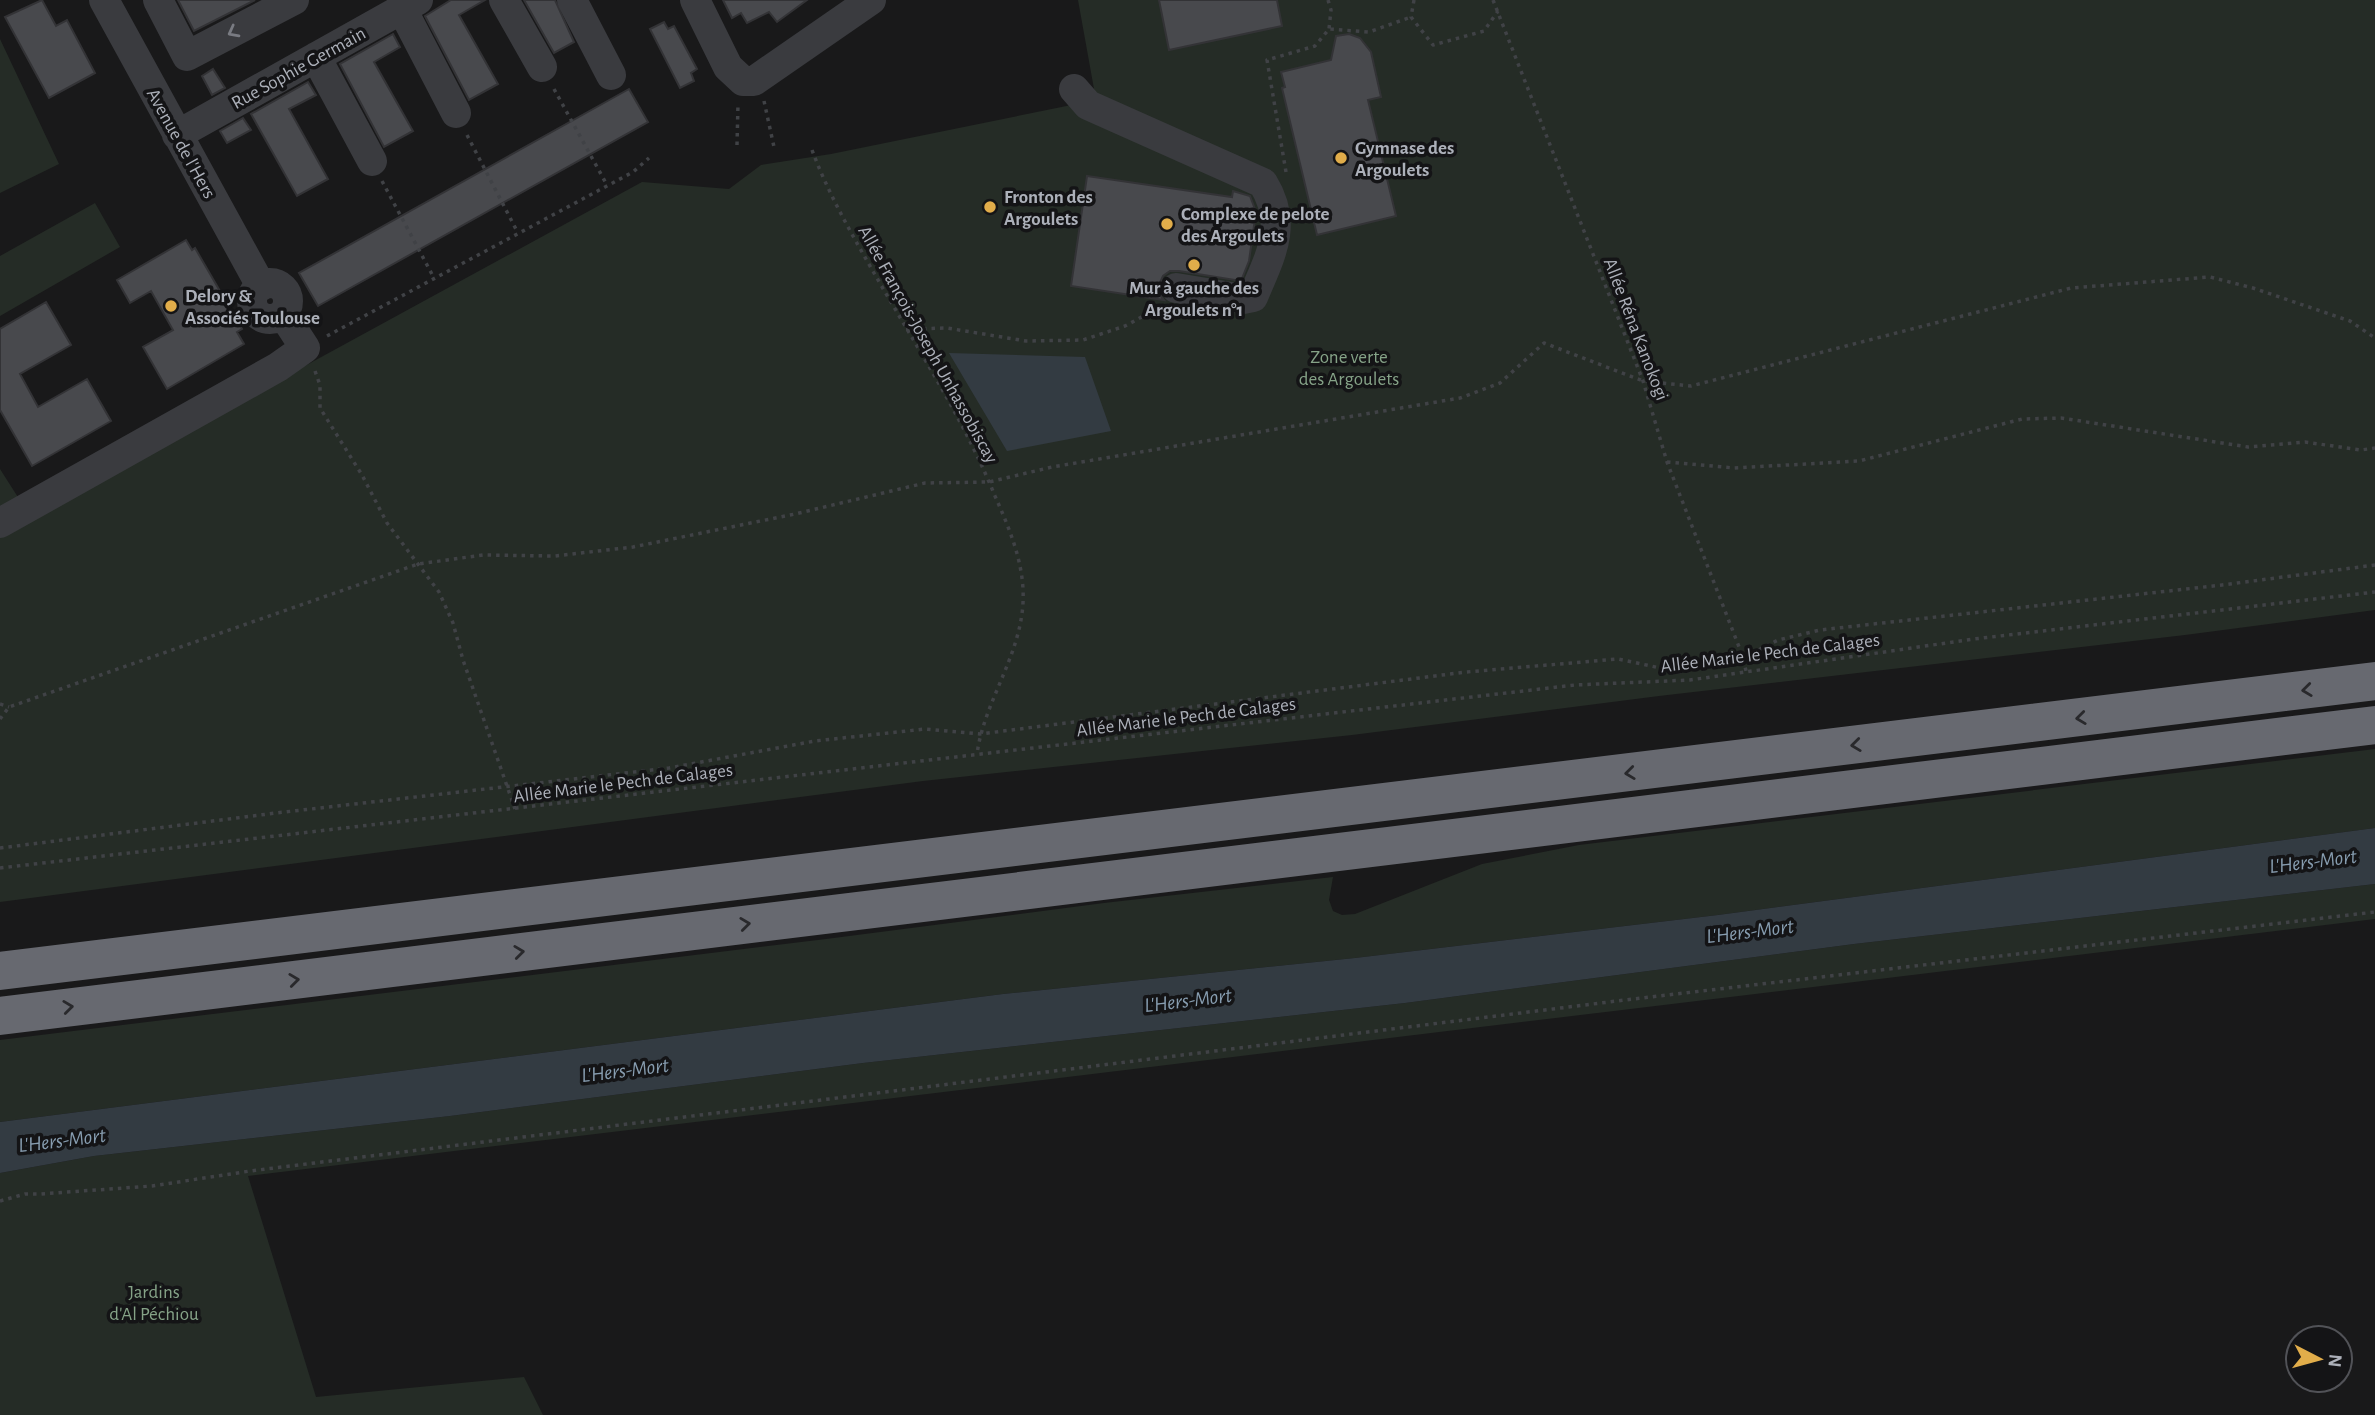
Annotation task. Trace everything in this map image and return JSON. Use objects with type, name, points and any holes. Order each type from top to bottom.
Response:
[{"type":"highway","points":[[0,971],[2375,681]]},
{"type":"highway","points":[[0,1016],[2375,725]]},
{"type":"street","name":"Avenue de l'Hers","points":[[104,0],[261,286],[274,284],[285,290],[288,303],[283,314],[305,348]]},
{"type":"street","points":[[158,0],[187,56],[294,0]]},
{"type":"street","points":[[504,0],[542,67]]},
{"type":"street","points":[[572,0],[611,75]]},
{"type":"street","points":[[695,0],[728,67],[748,81],[871,0]]},
{"type":"street","name":"Rue Sophie Germain","points":[[177,135],[410,4]]},
{"type":"street","points":[[410,4],[456,113]]},
{"type":"street","points":[[316,57],[372,161]]},
{"type":"street","points":[[1074,89],[1088,105],[1263,183],[1273,198],[1277,230],[1268,262],[1253,297],[1243,299],[1176,288]]},
{"type":"street","points":[[0,523],[278,366],[305,348]]},
{"type":"path","points":[[1263,183],[1286,172],[1267,60],[1315,46],[1329,29],[1331,10],[1328,0]]},
{"type":"path","points":[[1413,0],[1411,17],[1433,45],[1484,31],[1498,11]]},
{"type":"path","name":"Allée Réna Kanokogi","points":[[1493,0],[1643,381],[1667,462],[1743,657],[1746,671]]},
{"type":"path","points":[[1329,29],[1369,32],[1411,17]]},
{"type":"path","points":[[542,67],[607,185]]},
{"type":"path","points":[[737,145],[738,104],[748,81],[762,94],[774,147]]},
{"type":"path","points":[[456,113],[518,233]]},
{"type":"path","name":"Allée François-Joseph Unhassobiscay","points":[[812,150],[841,215],[962,426],[1011,533],[1019,562],[1023,603],[1009,661],[980,734],[977,754]]},
{"type":"path","points":[[515,808],[463,660],[453,623],[439,592],[387,523],[362,475],[320,408],[320,385],[305,348],[633,172],[649,158]]},
{"type":"path","points":[[372,161],[434,278]]},
{"type":"path","points":[[0,719],[9,707],[418,564],[483,555],[555,556],[633,547],[795,514],[925,483],[989,481],[1052,467],[1460,398],[1500,383],[1544,343],[1643,381],[1691,386],[2071,288],[2210,276],[2350,321],[2375,338]]},
{"type":"path","points":[[906,329],[947,328],[1026,341],[1083,340],[1125,326],[1170,302],[1176,288]]},
{"type":"path","points":[[1667,462],[1734,468],[1859,461],[2022,419],[2061,418],[2248,447],[2305,442],[2361,450],[2375,448]]},
{"type":"path","points":[[0,848],[669,768],[828,739],[925,729],[980,734],[1466,673],[1618,659],[1679,672],[1731,664],[1778,640],[1820,630],[2375,565]]},
{"type":"path","name":"Allée Marie le Pech de Calages","points":[[0,869],[1575,685],[1690,680],[1988,637],[2375,592]]},
{"type":"path","points":[[0,704],[9,707]]},
{"type":"path","points":[[0,1201],[25,1194],[193,1181],[1625,1000],[2375,912]]},
{"type":"green space","name":"Zone verte des Argoulets","points":[[1078,0],[2375,0],[2375,610],[1352,735],[923,781],[0,902],[0,469],[30,516],[642,182],[729,189],[761,165],[831,154],[1096,100]]},
{"type":"green space","points":[[0,39],[59,164],[0,193]]},
{"type":"green space","points":[[95,203],[120,247],[0,316],[0,256]]},
{"type":"green space","points":[[2375,749],[2375,828],[1718,915],[1355,958],[1003,994],[0,1122],[0,1040],[1333,877],[1329,900],[1333,911],[1342,915],[1355,914],[1482,864],[1579,845]]},
{"type":"green space","name":"Jardins d'Al Péchiou","points":[[2375,884],[2375,919],[248,1176],[316,1397],[524,1377],[543,1415],[0,1415],[0,1173],[94,1156],[450,1116],[863,1063],[1405,1003],[1854,944]]},
{"type":"water","points":[[949,353],[1085,357],[1111,431],[1007,451]]},
{"type":"water","name":"L'Hers-Mort","points":[[2375,828],[2375,884],[1854,944],[1405,1003],[863,1063],[450,1116],[94,1156],[0,1173],[0,1122],[1003,994],[1355,958],[1718,915]]},
{"type":"building","points":[[42,0],[56,26],[67,20],[95,73],[49,98],[5,17]]},
{"type":"building","points":[[178,0],[255,0],[194,31]]},
{"type":"building","points":[[451,0],[485,0],[459,15],[498,84],[469,100],[425,16]]},
{"type":"building","points":[[524,0],[555,0],[574,42],[554,53]]},
{"type":"building","points":[[723,0],[807,0],[777,22],[769,12],[747,23],[741,13],[732,18]]},
{"type":"building","points":[[1159,0],[1277,0],[1282,26],[1169,50]]},
{"type":"building","points":[[664,22],[668,29],[674,26],[697,69],[691,73],[694,81],[680,88],[650,29]]},
{"type":"building","points":[[393,34],[400,47],[374,62],[413,131],[384,147],[340,64]]},
{"type":"building","name":"Gymnase des Argoulets","points":[[1349,34],[1360,38],[1371,52],[1381,97],[1368,100],[1396,216],[1317,235],[1282,88],[1285,87],[1281,72],[1331,60],[1336,36]]},
{"type":"building","points":[[213,69],[225,88],[212,95],[202,76]]},
{"type":"building","points":[[308,82],[316,95],[289,109],[328,179],[297,196],[251,114]]},
{"type":"building","points":[[629,89],[648,122],[318,306],[299,273]]},
{"type":"building","points":[[243,118],[251,130],[227,143],[220,131]]},
{"type":"building","name":"Complexe de pelote des Argoulets","points":[[1087,176],[1232,197],[1233,191],[1250,196],[1256,212],[1249,261],[1241,281],[1170,271],[1163,276],[1159,285],[1159,294],[1164,300],[1071,286]]},
{"type":"building","points":[[186,240],[192,250],[195,248],[242,329],[237,332],[244,344],[167,389],[143,347],[173,330],[151,291],[130,303],[117,280]]},
{"type":"building","points":[[46,302],[71,345],[20,374],[38,407],[87,379],[111,421],[32,466],[0,410],[0,329]]},
{"type":"place","name":"Gymnase des Argoulets","points":[[1341,158]]},
{"type":"place","name":"Fronton des Argoulets","points":[[990,207]]},
{"type":"place","name":"Complexe de pelote des Argoulets","points":[[1167,224]]},
{"type":"place","name":"Mur à gauche des Argoulets n°1","points":[[1194,265]]},
{"type":"place","name":"Delory & Associés Toulouse","points":[[171,306]]}]
